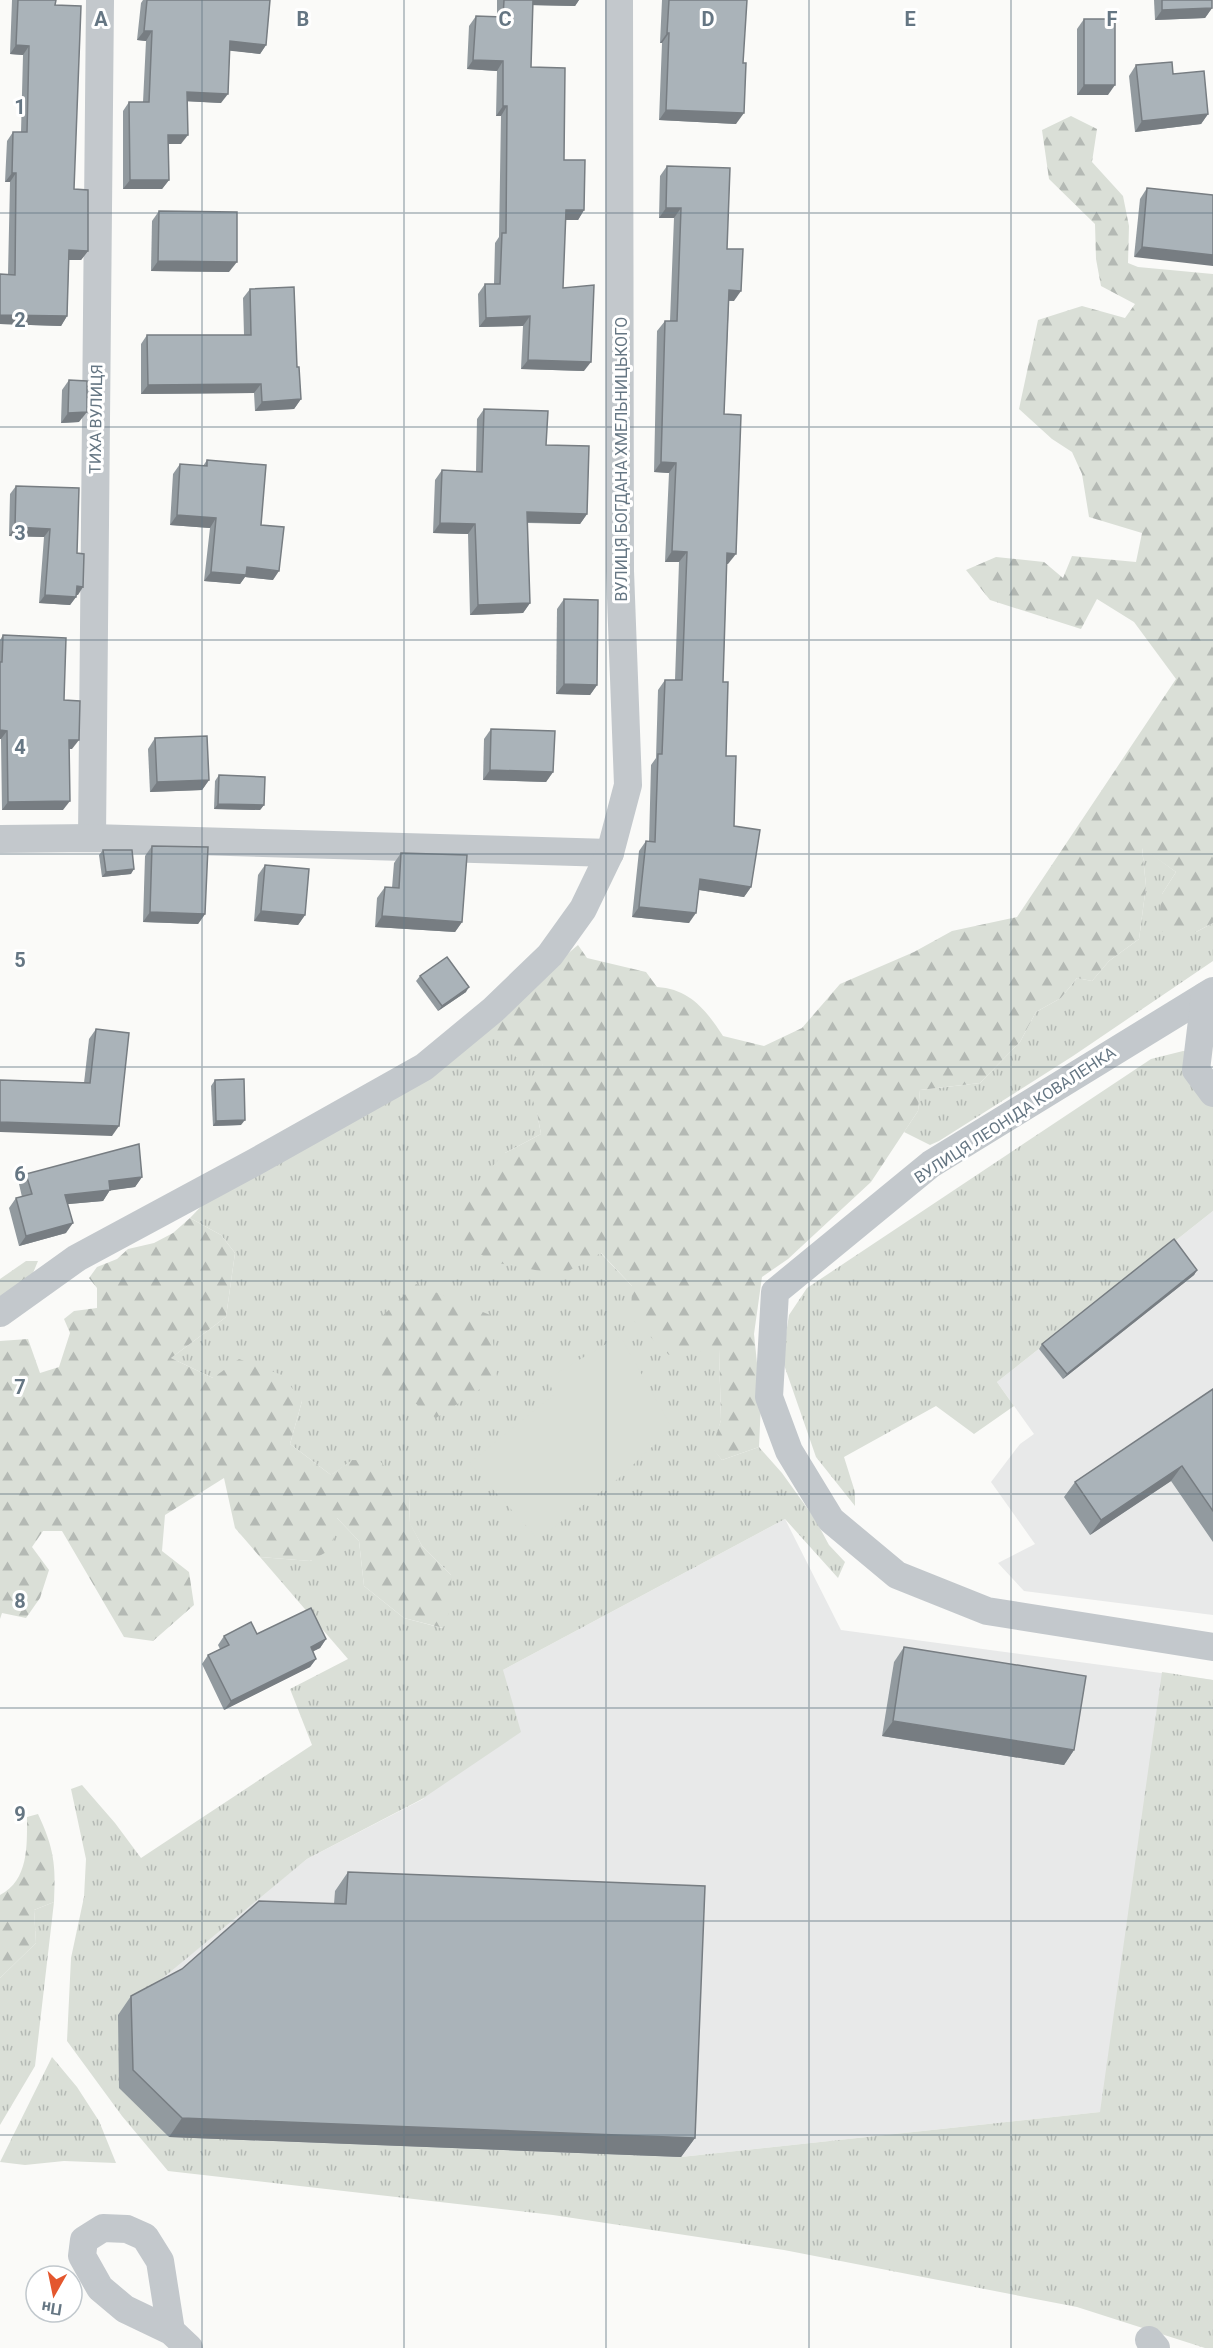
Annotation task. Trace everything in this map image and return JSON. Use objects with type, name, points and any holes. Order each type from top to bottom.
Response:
[{"type":"street","name":"ТИХА ВУЛИЦЯ","points":[[92,838],[100,0]]},
{"type":"street","name":"ВУЛИЦЯ БОГДАНА ХМЕЛЬНИЦЬКОГО","points":[[0,1313],[76,1258],[255,1162],[424,1067],[493,1010],[550,956],[583,909],[610,853],[628,785],[620,571],[619,0]]},
{"type":"street","points":[[0,840],[92,838],[610,853]]},
{"type":"street","points":[[1209,993],[1196,1070],[1213,1094]]},
{"type":"street","name":"ВУЛИЦЯ ЛЕОНІДА КОВАЛЕНКА","points":[[1209,993],[931,1164],[775,1292],[769,1397],[789,1451],[831,1520],[897,1575],[987,1611],[1213,1647]]},
{"type":"shaded area","points":[[1213,1211],[1213,1615],[1024,1591],[998,1563],[1035,1544],[991,1482],[1020,1444],[1034,1434],[997,1382]]},
{"type":"shaded area","points":[[785,1519],[841,1630],[1213,1680],[1213,2264],[1100,2112],[681,2157],[169,2137],[119,2088],[118,2015],[186,1937],[277,1883],[307,1859],[423,1799],[503,1670]]},
{"type":"green space","points":[[1071,116],[1097,129],[1092,162],[1123,196],[1129,226],[1128,263],[1138,267],[1213,274],[1213,923],[1196,932],[1157,932],[1162,894],[1176,872],[1142,848],[1146,886],[1139,939],[1109,961],[1092,981],[1077,978],[1061,998],[1036,1012],[1020,1042],[980,1083],[920,1090],[918,1111],[871,1182],[788,1259],[762,1277],[754,1334],[761,1402],[759,1447],[722,1460],[712,1448],[721,1420],[719,1349],[669,1355],[631,1318],[632,1286],[601,1253],[561,1275],[493,1262],[456,1239],[467,1193],[505,1153],[541,1134],[527,1082],[543,1065],[516,1057],[489,1026],[531,985],[578,945],[587,958],[646,972],[657,987],[679,992],[696,1002],[723,1036],[764,1046],[802,1028],[840,984],[914,952],[952,931],[1017,917],[1176,679],[1134,622],[1097,599],[1081,629],[990,600],[966,570],[996,557],[1044,562],[1063,578],[1072,556],[1136,562],[1142,533],[1089,517],[1082,474],[1072,452],[1052,439],[1019,409],[1038,320],[1082,306],[1125,318],[1135,304],[1101,286],[1096,259],[1095,224],[1049,179],[1042,130]]},
{"type":"green space","points":[[1142,847],[1176,872],[1162,894],[1196,932],[1213,923],[1213,961],[1073,1056],[939,1141],[930,1145],[904,1132],[918,1111],[920,1090],[980,1083],[1020,1042],[1036,1012],[1061,998],[1077,978],[1092,981],[1109,961],[1139,939],[1146,886]]},
{"type":"green space","points":[[489,1009],[543,1065],[537,1113],[541,1134],[505,1153],[632,1286],[719,1349],[721,1420],[713,1448],[722,1460],[759,1447],[782,1473],[815,1519],[829,1545],[845,1562],[838,1578],[785,1519],[503,1670],[521,1732],[422,1799],[307,1859],[118,2015],[169,2137],[681,2157],[1100,2112],[1162,1672],[1213,1680],[1213,2348],[1205,2348],[1077,2307],[784,2250],[553,2215],[168,2171],[122,2116],[67,2041],[71,1958],[84,1897],[86,1859],[71,1789],[82,1785],[141,1858],[312,1745],[290,1689],[348,1659],[260,1557],[311,1561],[336,1517],[359,1541],[364,1586],[404,1618],[442,1628],[451,1575],[422,1546],[410,1524],[409,1496],[352,1461],[331,1475],[290,1444],[302,1401],[213,1378],[171,1358],[226,1317],[235,1253],[221,1235],[190,1218],[211,1196]]},
{"type":"green space","points":[[1183,1051],[1198,1052],[1213,1093],[1213,1211],[997,1382],[1014,1406],[974,1434],[936,1406],[844,1457],[855,1492],[855,1506],[816,1457],[782,1359],[789,1315],[807,1288],[1151,1059]]},
{"type":"green space","points":[[190,1218],[221,1235],[235,1253],[226,1317],[171,1358],[213,1378],[239,1359],[282,1375],[302,1401],[290,1444],[331,1475],[352,1460],[380,1461],[409,1496],[410,1523],[422,1546],[451,1575],[452,1604],[443,1628],[404,1618],[364,1586],[359,1541],[337,1518],[332,1549],[310,1561],[260,1557],[235,1528],[224,1478],[165,1515],[162,1551],[189,1572],[194,1605],[153,1641],[124,1637],[62,1531],[43,1531],[32,1547],[49,1570],[40,1598],[26,1618],[2,1613],[0,1619],[0,1341],[28,1339],[40,1373],[59,1367],[70,1333],[64,1319],[74,1311],[97,1308],[97,1288],[89,1278],[97,1267],[117,1259],[128,1249],[154,1243],[173,1233]]},
{"type":"green space","points":[[26,1261],[38,1261],[33,1273],[0,1306],[0,1279]]},
{"type":"green space","points":[[416,1284],[490,1315],[497,1378],[436,1418],[377,1376],[377,1321]]},
{"type":"green space","points":[[620,1336],[672,1428],[619,1478],[538,1539],[469,1463],[554,1395],[548,1378]]},
{"type":"green space","points":[[38,1814],[48,1837],[53,1857],[54,1902],[34,1910],[36,1943],[0,1978],[0,1895],[16,1880],[21,1871],[26,1850],[27,1817]]},
{"type":"green space","points":[[54,1902],[35,2066],[0,2125],[0,1978],[36,1943],[34,1910]]},
{"type":"green space","points":[[52,2057],[77,2087],[99,2121],[116,2163],[64,2161],[25,2165],[0,2162]]},
{"type":"building","points":[[18,0],[56,0],[55,5],[81,6],[74,189],[88,190],[88,251],[69,250],[67,316],[0,315],[0,274],[15,275],[16,173],[12,173],[13,132],[27,132],[29,46],[16,45]]},
{"type":"building","points":[[147,0],[270,0],[266,45],[230,41],[228,94],[187,92],[188,135],[168,135],[169,180],[130,180],[129,102],[149,102],[152,31],[144,31]]},
{"type":"building","points":[[504,0],[533,0],[531,67],[565,68],[564,160],[585,160],[584,210],[566,210],[563,288],[594,285],[591,362],[528,360],[530,316],[486,318],[485,284],[500,284],[502,233],[506,233],[507,106],[503,106],[503,61],[473,60],[476,16],[503,17]]},
{"type":"building","points":[[669,0],[747,0],[743,63],[746,63],[744,113],[666,110]]},
{"type":"building","points":[[1162,0],[1212,0],[1212,8],[1162,10]]},
{"type":"building","points":[[1084,19],[1115,19],[1115,85],[1084,85]]},
{"type":"building","points":[[1172,62],[1173,74],[1204,71],[1208,114],[1142,121],[1136,65]]},
{"type":"building","points":[[667,166],[730,168],[727,249],[743,249],[741,291],[729,290],[724,414],[741,415],[736,554],[727,553],[723,682],[728,682],[726,756],[736,756],[734,826],[760,830],[751,887],[700,879],[696,913],[639,907],[646,841],[655,842],[658,754],[662,754],[665,680],[682,680],[687,552],[672,551],[676,463],[661,462],[665,321],[677,321],[681,208],[666,208]]},
{"type":"building","points":[[1147,188],[1213,195],[1213,255],[1142,247]]},
{"type":"building","points":[[159,211],[237,212],[237,262],[158,261]]},
{"type":"building","points":[[294,287],[297,367],[299,367],[301,399],[262,402],[261,384],[148,385],[147,335],[251,335],[250,289]]},
{"type":"building","points":[[69,380],[87,381],[87,412],[68,413]]},
{"type":"building","points":[[484,409],[548,411],[546,445],[589,446],[587,514],[527,512],[530,603],[478,605],[475,524],[440,523],[442,470],[482,472]]},
{"type":"building","points":[[207,460],[266,465],[261,525],[284,527],[279,571],[247,567],[246,575],[211,572],[216,518],[177,515],[180,464],[207,466]]},
{"type":"building","points":[[16,486],[79,488],[77,553],[84,554],[83,587],[77,586],[76,597],[45,595],[50,529],[15,527]]},
{"type":"building","points":[[564,599],[598,600],[597,685],[564,684]]},
{"type":"building","points":[[3,635],[66,638],[64,700],[80,701],[79,740],[69,740],[70,801],[8,802],[7,731],[0,730],[0,662],[2,662]]},
{"type":"building","points":[[491,729],[555,731],[553,772],[490,770]]},
{"type":"building","points":[[207,736],[209,780],[157,782],[155,738]]},
{"type":"building","points":[[219,775],[265,777],[264,805],[218,804]]},
{"type":"building","points":[[152,846],[208,847],[205,914],[150,912]]},
{"type":"building","points":[[103,850],[132,850],[134,869],[106,872]]},
{"type":"building","points":[[401,853],[467,855],[462,922],[382,916],[385,887],[399,888]]},
{"type":"building","points":[[265,865],[309,869],[305,915],[261,911]]},
{"type":"building","points":[[447,957],[469,987],[442,1006],[420,976]]},
{"type":"building","points":[[96,1029],[129,1033],[119,1126],[0,1122],[0,1080],[90,1083]]},
{"type":"building","points":[[244,1079],[245,1120],[216,1121],[215,1080]]},
{"type":"building","points":[[139,1144],[142,1177],[109,1181],[110,1190],[65,1195],[73,1223],[26,1236],[16,1198],[32,1194],[26,1174]]},
{"type":"building","points":[[1174,1239],[1197,1270],[1067,1374],[1042,1344]]},
{"type":"building","points":[[1213,1389],[1213,1511],[1182,1466],[1101,1520],[1075,1482]]},
{"type":"building","points":[[311,1608],[326,1639],[311,1647],[316,1659],[231,1701],[208,1655],[229,1645],[224,1636],[251,1622],[257,1634]]},
{"type":"building","points":[[904,1647],[1086,1676],[1074,1750],[893,1721]]},
{"type":"building","points":[[348,1872],[705,1886],[695,2138],[182,2118],[133,2070],[131,1996],[182,1969],[259,1901],[346,1904]]}]
